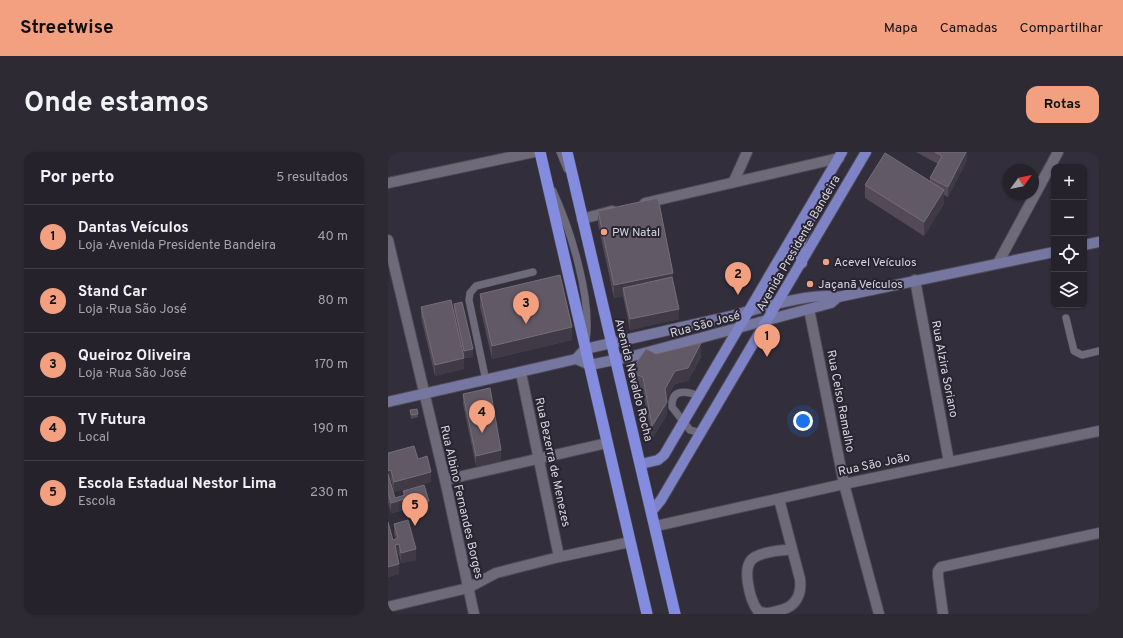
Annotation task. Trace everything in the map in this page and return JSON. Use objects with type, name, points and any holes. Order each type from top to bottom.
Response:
[{"type":"highway","points":[[540,152],[647,614]]},
{"type":"highway","name":"Avenida Nevaldo Rocha","points":[[567,152],[676,614]]},
{"type":"main road","name":"Avenida Presidente Bandeira","points":[[652,511],[661,500],[866,152]]},
{"type":"main road","name":"Avenida Presidente Bandeira","points":[[641,464],[658,460],[664,456],[841,155]]},
{"type":"main road","points":[[802,263],[799,247],[826,180]]},
{"type":"main road","points":[[1087,244],[1099,242]]},
{"type":"main road","name":"Rua São José","points":[[585,349],[777,305],[823,297],[838,297],[1051,253]]},
{"type":"main road","name":"Rua São José","points":[[590,365],[616,360],[740,328],[809,309],[831,302],[838,297]]},
{"type":"main road","points":[[388,402],[521,373],[576,359],[585,349]]},
{"type":"main road","points":[[576,359],[590,365]]},
{"type":"street","points":[[388,183],[534,152]]},
{"type":"street","points":[[734,182],[747,152]]},
{"type":"street","points":[[998,263],[1058,152]]},
{"type":"street","points":[[635,206],[841,155]]},
{"type":"street","points":[[582,218],[620,209]]},
{"type":"street","name":"Rua Albino Fernandes Borges","points":[[388,240],[445,480],[474,614]]},
{"type":"street","name":"Rua Alzira Soriano","points":[[915,280],[949,462]]},
{"type":"street","name":"Rua Celso Ramalho","points":[[809,309],[844,484],[879,614]]},
{"type":"street","name":"Rua Bezerra de Menezes","points":[[521,373],[559,557]]},
{"type":"street","name":"Rua São João","points":[[656,526],[844,484],[1099,431]]},
{"type":"street","points":[[445,480],[607,443]]},
{"type":"street","points":[[779,499],[792,549],[801,587],[795,603],[781,611],[767,613],[758,611],[751,599],[748,584],[747,568],[750,562],[757,556],[792,549]]},
{"type":"street","points":[[943,614],[938,577],[938,571],[941,567],[1099,533]]},
{"type":"street","points":[[388,607],[468,588],[496,573],[559,557],[630,542]]},
{"type":"lane","points":[[560,152],[576,187]]},
{"type":"lane","points":[[486,381],[469,300],[470,293],[476,286],[532,272]]},
{"type":"lane","points":[[1066,318],[1074,351],[1082,355],[1099,351]]},
{"type":"lane","points":[[699,396],[685,391],[675,397],[672,407],[684,420],[690,430],[701,432]]},
{"type":"building","points":[[935,152],[966,152],[948,187],[930,178],[942,156]]},
{"type":"building","points":[[885,153],[944,190],[924,222],[865,185]]},
{"type":"building","points":[[658,198],[673,273],[614,285],[598,211]]},
{"type":"building","points":[[560,275],[572,327],[492,346],[480,294]]},
{"type":"building","points":[[672,277],[679,309],[630,319],[623,288]]},
{"type":"building","points":[[451,300],[464,358],[435,365],[421,307]]},
{"type":"building","points":[[462,302],[473,349],[464,351],[454,304]]},
{"type":"building","points":[[701,343],[688,368],[675,371],[665,389],[667,402],[652,426],[643,377],[630,372],[646,349],[656,354]]},
{"type":"building","points":[[490,388],[501,450],[476,456],[463,394]]},
{"type":"building","points":[[417,409],[418,414],[411,415],[410,410]]},
{"type":"building","points":[[414,446],[418,459],[427,456],[431,472],[394,482],[391,470],[388,471],[388,453]]},
{"type":"building","points":[[388,474],[395,498],[405,495],[403,491],[424,485],[429,501],[407,507],[405,499],[391,503],[388,492]]},
{"type":"building","points":[[408,520],[416,549],[401,553],[399,544],[395,545],[399,564],[388,567],[388,522],[393,540],[398,538],[394,524]]},
{"type":"place","name":"PW Natal","points":[[604,232]]},
{"type":"place","name":"Acevel Veículos","points":[[826,262]]},
{"type":"place","name":"Jaçanã Veículos","points":[[810,284]]},
{"type":"place","name":"Stand Car","points":[[738,295]]},
{"type":"place","name":"Queiroz Oliveira","points":[[526,324]]},
{"type":"place","name":"Dantas Veículos","points":[[767,357]]},
{"type":"place","name":"TV Futura","points":[[482,433]]},
{"type":"place","name":"Escola Estadual Nestor Lima","points":[[415,526]]}]
